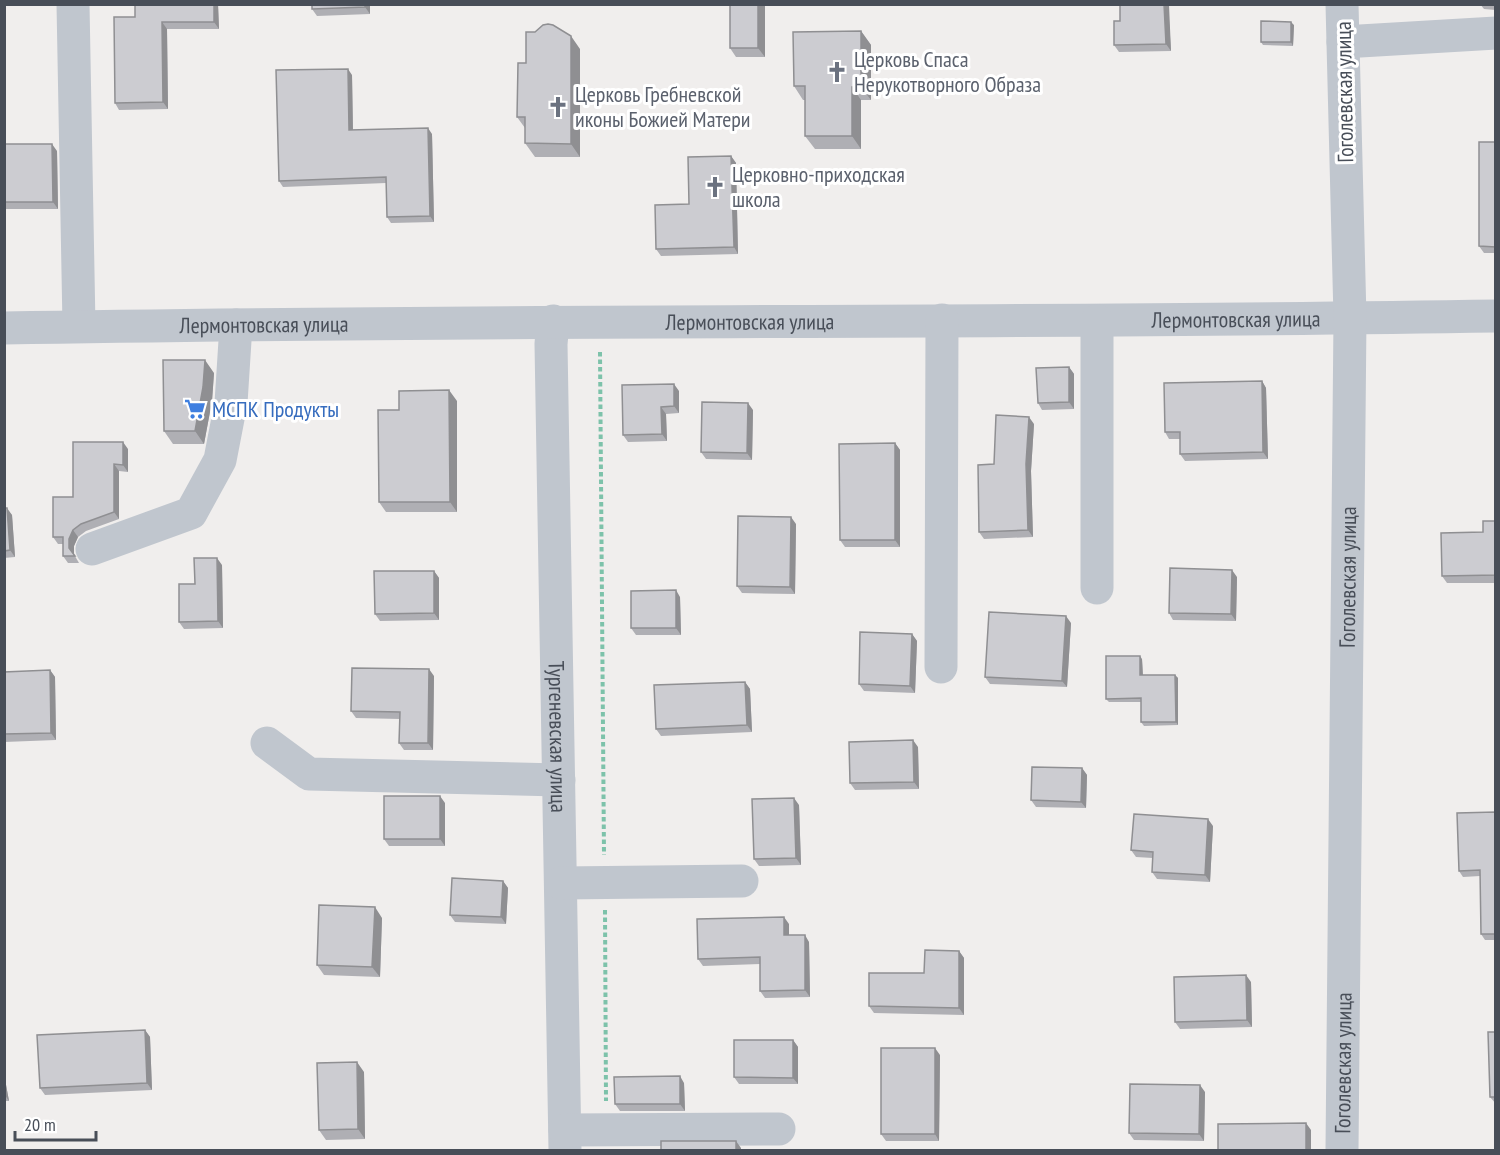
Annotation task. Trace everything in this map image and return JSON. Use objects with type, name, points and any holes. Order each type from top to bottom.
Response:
[{"type":"street","points":[[73,4],[79,326]]},
{"type":"street","name":"Гоголевская улица","points":[[1342,4],[1350,318],[1342,1150]]},
{"type":"street","points":[[1343,42],[1496,33]]},
{"type":"street","name":"Лермонтовская улица","points":[[4,328],[553,321],[1097,321],[1496,316]]},
{"type":"street","points":[[941,667],[942,320]]},
{"type":"street","name":"Тургеневская улица","points":[[553,321],[551,344],[565,1140]]},
{"type":"street","points":[[1097,321],[1097,588]]},
{"type":"street","points":[[92,549],[191,513],[220,460],[231,403],[236,324]]},
{"type":"street","points":[[267,743],[309,774],[559,780]]},
{"type":"street","points":[[561,883],[742,881]]},
{"type":"street","points":[[565,1140],[607,1130],[779,1129]]},
{"type":"path","points":[[600,349],[607,1130]]},
{"type":"building","points":[[135,4],[214,4],[214,22],[162,22],[163,102],[115,103],[114,17],[135,17]]},
{"type":"building","points":[[312,4],[365,4],[365,7],[312,9]]},
{"type":"building","points":[[730,4],[758,4],[758,48],[730,48]]},
{"type":"building","points":[[1120,4],[1164,4],[1166,44],[1114,45],[1114,21],[1120,21]]},
{"type":"building","points":[[1261,21],[1291,22],[1291,42],[1261,42]]},
{"type":"building","name":"Церковь Гребневской иконы Божией Матери","points":[[548,24],[571,36],[571,144],[525,143],[525,117],[517,117],[518,63],[526,63],[526,32],[535,32]]},
{"type":"building","name":"Церковь Спаса Нерукотворного Образа","points":[[861,31],[861,87],[852,87],[852,136],[805,136],[805,86],[794,86],[793,32]]},
{"type":"building","points":[[348,69],[349,130],[428,128],[430,216],[387,217],[386,177],[279,181],[276,70]]},
{"type":"building","points":[[1479,142],[1496,142],[1496,247],[1479,246]]},
{"type":"building","points":[[4,144],[52,144],[53,202],[4,202]]},
{"type":"building","name":"Церковно-приходская школа","points":[[731,156],[734,247],[656,249],[655,205],[689,204],[688,157]]},
{"type":"building","points":[[163,360],[205,360],[195,431],[164,431]]},
{"type":"building","points":[[1069,367],[1069,402],[1038,403],[1036,368]]},
{"type":"building","points":[[1262,381],[1263,452],[1180,454],[1180,432],[1165,432],[1164,383]]},
{"type":"building","points":[[674,384],[674,406],[661,407],[662,434],[623,435],[622,385]]},
{"type":"building","points":[[449,390],[450,502],[379,502],[378,410],[399,410],[399,391]]},
{"type":"building","points":[[702,402],[748,403],[747,453],[701,452]]},
{"type":"building","points":[[996,415],[1029,417],[1026,464],[1028,530],[979,532],[978,465],[994,464]]},
{"type":"building","points":[[73,442],[123,442],[123,465],[114,464],[114,512],[81,524],[73,530],[69,539],[69,548],[75,556],[63,556],[63,537],[53,537],[53,497],[73,497]]},
{"type":"building","points":[[895,443],[895,540],[840,540],[839,444]]},
{"type":"building","points":[[4,508],[7,508],[10,550],[4,551]]},
{"type":"building","points":[[738,516],[791,517],[790,587],[737,586]]},
{"type":"building","points":[[1483,521],[1496,521],[1496,575],[1442,576],[1441,533],[1483,532]]},
{"type":"building","points":[[194,558],[217,558],[218,621],[179,622],[179,584],[195,584]]},
{"type":"building","points":[[1170,568],[1232,570],[1231,614],[1169,613]]},
{"type":"building","points":[[374,571],[434,571],[434,613],[375,614]]},
{"type":"building","points":[[676,590],[676,628],[631,628],[631,591]]},
{"type":"building","points":[[989,612],[1066,616],[1062,681],[985,677]]},
{"type":"building","points":[[860,632],[912,634],[910,686],[859,684]]},
{"type":"building","points":[[1106,656],[1140,656],[1140,675],[1175,675],[1176,722],[1141,722],[1141,698],[1106,699]]},
{"type":"building","points":[[352,668],[429,669],[428,743],[399,743],[400,712],[351,711]]},
{"type":"building","points":[[50,670],[51,733],[4,734],[4,672]]},
{"type":"building","points":[[745,682],[747,725],[656,729],[654,685]]},
{"type":"building","points":[[913,740],[914,782],[850,783],[849,742]]},
{"type":"building","points":[[1032,767],[1082,768],[1081,802],[1031,800]]},
{"type":"building","points":[[384,796],[440,796],[440,839],[384,839]]},
{"type":"building","points":[[794,798],[796,858],[754,859],[752,799]]},
{"type":"building","points":[[1496,812],[1496,934],[1481,934],[1480,870],[1459,871],[1457,813]]},
{"type":"building","points":[[1134,814],[1208,819],[1205,875],[1152,872],[1153,852],[1131,850]]},
{"type":"building","points":[[452,878],[503,881],[501,917],[450,915]]},
{"type":"building","points":[[319,905],[375,907],[372,967],[317,965]]},
{"type":"building","points":[[784,917],[784,935],[805,935],[805,990],[760,991],[760,957],[698,959],[697,919]]},
{"type":"building","points":[[925,950],[959,951],[959,1008],[869,1006],[869,973],[924,973]]},
{"type":"building","points":[[1246,975],[1247,1020],[1175,1022],[1174,977]]},
{"type":"building","points":[[145,1030],[147,1083],[40,1088],[37,1035]]},
{"type":"building","points":[[1488,1032],[1496,1032],[1496,1097],[1490,1097]]},
{"type":"building","points":[[734,1040],[793,1040],[793,1078],[734,1077]]},
{"type":"building","points":[[881,1048],[935,1048],[935,1134],[881,1134]]},
{"type":"building","points":[[357,1062],[358,1129],[319,1130],[317,1063]]},
{"type":"building","points":[[680,1076],[680,1104],[615,1104],[614,1077]]},
{"type":"building","points":[[1130,1084],[1200,1085],[1199,1134],[1129,1133]]},
{"type":"building","points":[[1306,1123],[1306,1150],[1218,1150],[1218,1124]]},
{"type":"building","points":[[661,1141],[736,1141],[736,1150],[661,1150]]},
{"type":"place","name":"Церковь Спаса Нерукотворного Образа","points":[[837,72]]},
{"type":"place","name":"Церковь Гребневской иконы Божией Матери","points":[[558,107]]},
{"type":"place","name":"Церковно-приходская школа","points":[[715,187]]},
{"type":"place","name":"МСПК Продукты","points":[[195,409]]}]
